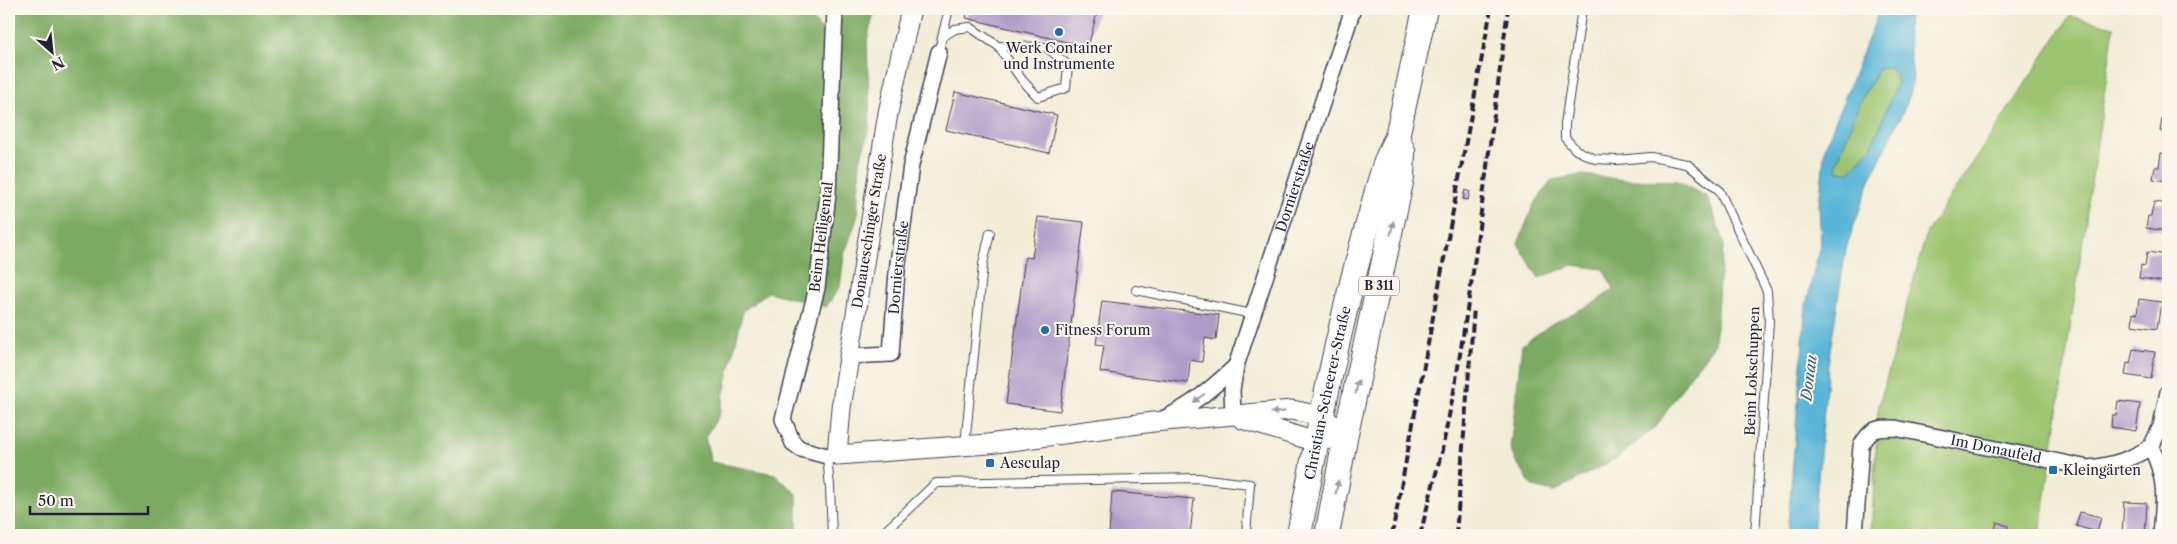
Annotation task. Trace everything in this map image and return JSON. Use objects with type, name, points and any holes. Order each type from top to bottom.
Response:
[{"type":"main road","name":"Christian-Scheerer-Straße","points":[[1300,535],[1321,416],[1361,249],[1388,153],[1397,137],[1426,9]]},
{"type":"main road","name":"Christian-Scheerer-Straße","points":[[1327,535],[1346,434],[1402,178],[1403,151],[1397,137]]},
{"type":"street","name":"Beim Heiligental","points":[[832,455],[801,449],[793,443],[783,419],[817,288],[828,194],[836,9]]},
{"type":"street","name":"Donaueschinger Straße","points":[[832,455],[888,113],[911,9]]},
{"type":"street","name":"Dornierstraße","points":[[1233,416],[1232,390],[1236,366],[1352,9]]},
{"type":"street","name":"Dornierstraße","points":[[849,356],[891,354],[897,271],[911,165],[940,44]]},
{"type":"street","points":[[1153,422],[1185,409],[1203,396],[1236,366]]},
{"type":"street","points":[[2161,535],[2164,483],[2160,465],[2151,447],[2161,426],[2168,392]]},
{"type":"street","points":[[832,455],[965,446],[1153,422],[1292,410],[1321,416],[1346,434]]},
{"type":"street","points":[[1233,416],[1316,442],[1346,434]]},
{"type":"street","name":"Im Donaufeld","points":[[1855,535],[1861,446],[1868,433],[1878,428],[1895,428],[2088,468],[2111,466],[2132,458],[2151,447]]},
{"type":"lane","points":[[940,44],[949,9]]},
{"type":"lane","name":"Beim Lokschuppen","points":[[1582,9],[1565,124],[1566,138],[1576,150],[1595,159],[1617,160],[1651,157],[1687,164],[1719,190],[1767,291],[1769,321],[1756,535]]},
{"type":"lane","points":[[940,44],[955,30],[970,28],[998,46],[1022,80],[1038,97],[1066,88],[1068,65],[1046,47],[998,46]]},
{"type":"lane","points":[[965,446],[983,264],[990,233]]},
{"type":"lane","points":[[1136,290],[1252,314]]},
{"type":"lane","points":[[832,455],[830,487],[832,535]]},
{"type":"lane","points":[[881,535],[936,483],[1198,478],[1250,484],[1246,535]]},
{"type":"green space","points":[[9,9],[802,9],[822,30],[842,19],[843,9],[875,9],[867,40],[870,127],[860,161],[857,219],[844,255],[840,287],[826,307],[768,292],[743,311],[719,415],[705,437],[711,462],[775,474],[797,494],[797,535],[9,535]]},
{"type":"green space","points":[[2070,16],[2114,27],[2040,535],[1871,535],[1878,409],[1927,232]]},
{"type":"green space","points":[[1887,66],[1895,72],[1897,84],[1871,148],[1850,172],[1838,171],[1836,164],[1864,94],[1879,69]]},
{"type":"green space","points":[[1583,175],[1625,180],[1677,181],[1707,197],[1724,241],[1715,344],[1687,380],[1656,427],[1618,457],[1554,492],[1533,487],[1515,460],[1510,448],[1522,345],[1553,323],[1594,303],[1614,289],[1603,269],[1573,265],[1539,278],[1518,244],[1533,206],[1552,180]]},
{"type":"water","name":"Donau","points":[[1880,9],[1911,9],[1907,27],[1913,78],[1907,103],[1870,180],[1846,248],[1828,364],[1813,535],[1787,535],[1806,305],[1821,241],[1819,205],[1825,147]],"holes":[[[1887,66],[1895,72],[1897,84],[1871,148],[1850,172],[1838,171],[1836,164],[1864,94],[1879,69]]]},
{"type":"building","name":"Werk Container und Instrumente","points":[[968,9],[1098,9],[1088,47],[966,18]]},
{"type":"building","points":[[955,92],[1057,115],[1049,153],[946,130]]},
{"type":"building","points":[[2167,109],[2168,133],[2160,131],[2162,119],[2166,120]]},
{"type":"building","points":[[2161,153],[2168,154],[2168,181],[2153,179],[2155,167],[2159,167]]},
{"type":"building","points":[[1465,190],[1470,192],[1468,200],[1463,199]]},
{"type":"building","points":[[2154,202],[2168,204],[2168,231],[2146,228],[2148,216],[2151,216]]},
{"type":"building","points":[[1038,217],[1084,222],[1060,411],[1006,404],[1025,257],[1032,258]]},
{"type":"building","points":[[2147,252],[2168,255],[2165,282],[2139,278],[2141,265],[2145,266]]},
{"type":"building","points":[[2139,299],[2161,302],[2157,329],[2132,325],[2133,313],[2137,314]]},
{"type":"building","points":[[1102,301],[1219,315],[1216,340],[1205,338],[1202,362],[1190,360],[1188,383],[1100,372],[1104,345],[1096,344]]},
{"type":"building","points":[[2133,349],[2155,352],[2151,379],[2125,375],[2127,363],[2130,364]]},
{"type":"building","points":[[2118,401],[2140,404],[2136,431],[2111,427],[2112,415],[2116,415]]},
{"type":"building","points":[[1112,492],[1194,499],[1190,535],[1109,535]]},
{"type":"building","points":[[2124,502],[2147,503],[2145,535],[2122,535]]},
{"type":"building","points":[[2080,512],[2101,517],[2097,532],[2076,526]]},
{"type":"building","points":[[1997,522],[2008,526],[2006,533],[1995,530]]},
{"type":"railway","points":[[1392,535],[1491,9]]},
{"type":"railway","points":[[1420,535],[1442,450],[1455,386],[1473,272],[1508,9]]},
{"type":"railway","points":[[1456,535],[1474,308]]},
{"type":"place","name":"Werk Container und Instrumente","points":[[1059,32]]},
{"type":"place","name":"Fitness Forum","points":[[1045,330]]},
{"type":"place","name":"Aesculap","points":[[990,463]]},
{"type":"place","name":"Kleingärten","points":[[2053,470]]}]
